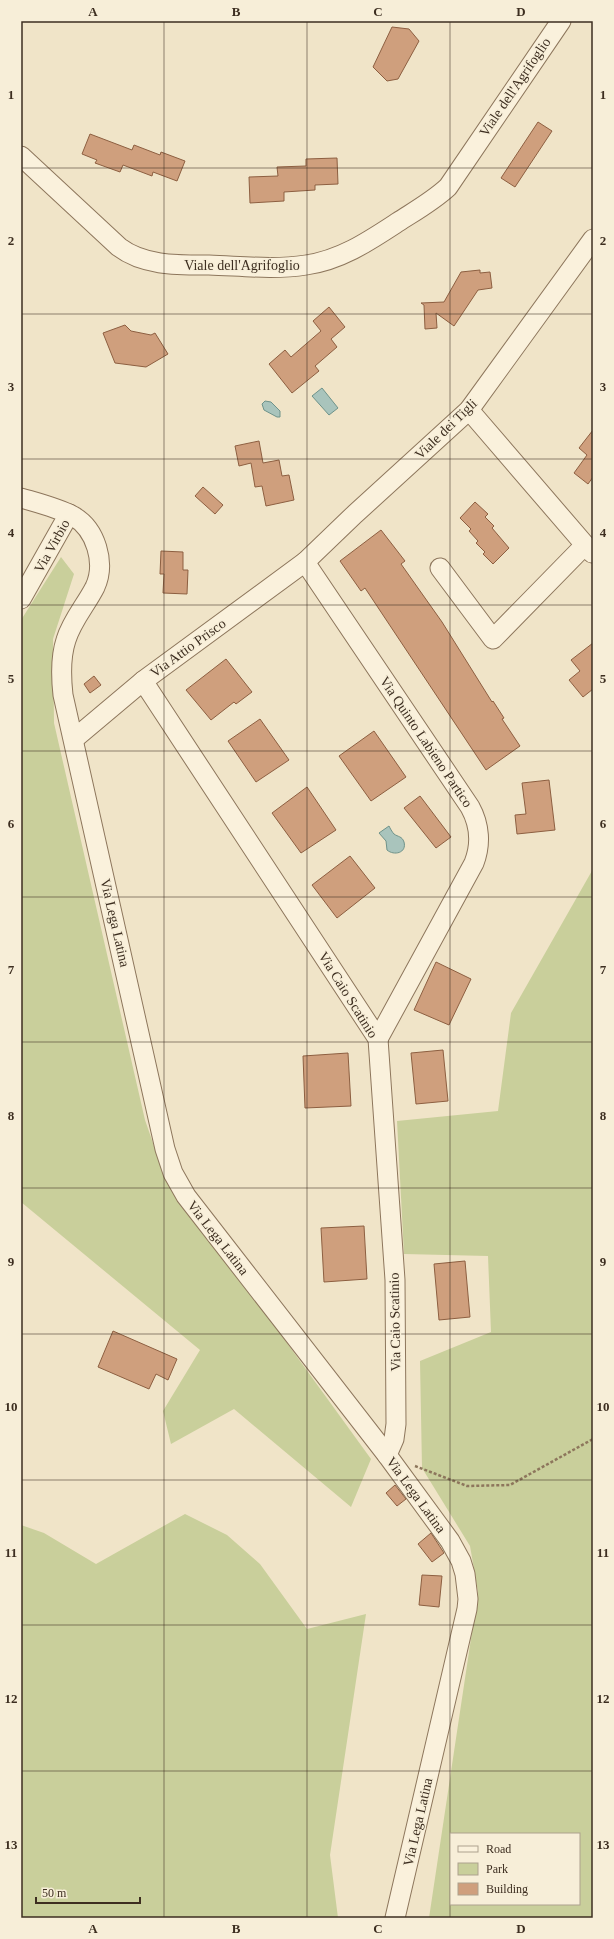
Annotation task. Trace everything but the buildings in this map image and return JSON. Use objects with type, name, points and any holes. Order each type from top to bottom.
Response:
[{"type":"street","name":"Viale dell'Agrifoglio","points":[[21,156],[118,247],[135,257],[148,261],[180,265],[277,267],[306,265],[322,262],[352,251],[432,200],[448,187],[560,21]]},
{"type":"street","name":"Viale dei Tigli","points":[[305,562],[355,514],[469,410],[593,239]]},
{"type":"street","points":[[440,568],[493,638],[589,550],[469,410]]},
{"type":"street","points":[[21,498],[69,514]]},
{"type":"street","name":"Via Virbio","points":[[21,599],[69,514]]},
{"type":"street","name":"Via Lega Latina","points":[[69,514],[77,519],[89,531],[97,548],[99,560],[97,582],[70,630],[62,660],[63,695],[163,1141],[177,1182],[186,1196],[387,1455],[458,1554],[465,1574],[468,1599],[395,1918]]},
{"type":"street","name":"Via Attio Prisco","points":[[74,739],[143,682],[305,562]]},
{"type":"street","name":"Via Quinto Labieno Partico","points":[[305,562],[470,807],[478,829],[478,848],[474,863],[378,1039]]},
{"type":"street","name":"Via Caio Scatinio","points":[[143,682],[378,1039],[394,1246],[396,1307],[396,1424],[394,1439],[387,1455]]},
{"type":"path","points":[[387,1455],[467,1486],[510,1485],[593,1439]]},
{"type":"green space","points":[[61,557],[74,574],[53,639],[54,723],[145,1120],[163,1172],[371,1459],[351,1507],[234,1409],[171,1444],[163,1411],[200,1350],[21,1202],[21,620]]},
{"type":"green space","points":[[593,869],[593,1918],[429,1918],[478,1592],[470,1546],[422,1468],[420,1361],[491,1332],[488,1256],[404,1254],[397,1121],[498,1111],[511,1013]]},
{"type":"green space","points":[[185,1514],[227,1535],[260,1564],[307,1629],[366,1614],[330,1855],[338,1918],[21,1918],[21,1525],[44,1533],[96,1564]]},
{"type":"water","points":[[322,388],[338,408],[329,415],[312,396]]},
{"type":"water","points":[[265,401],[271,402],[280,411],[280,417],[277,417],[264,410],[262,404]]},
{"type":"water","points":[[389,826],[394,834],[403,840],[404,849],[402,851],[393,853],[387,850],[386,841],[379,833]]}]
